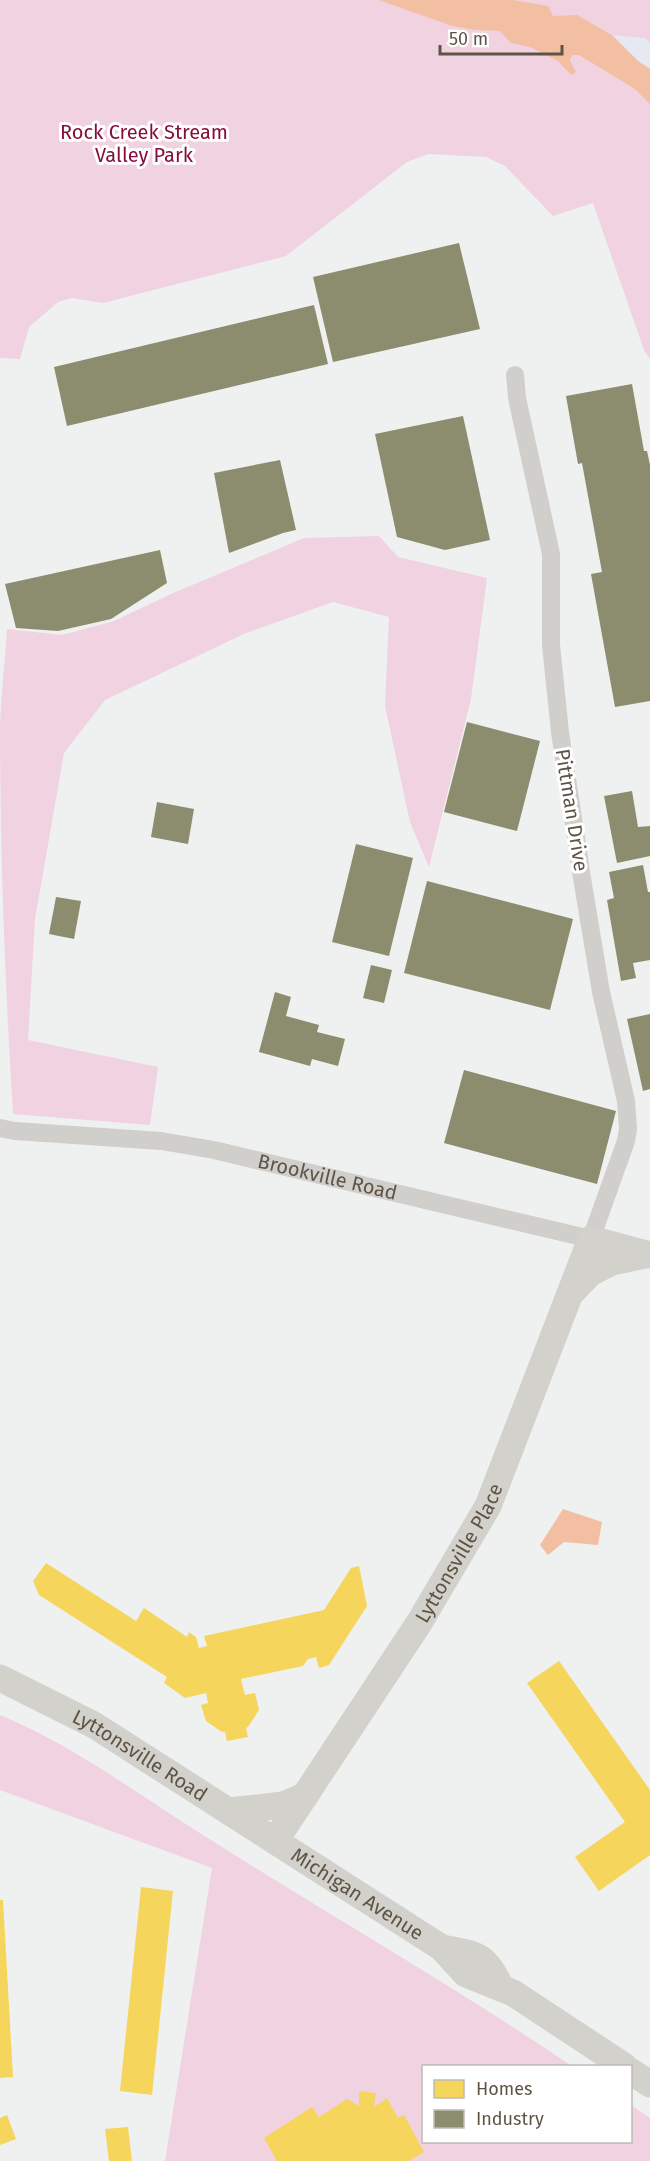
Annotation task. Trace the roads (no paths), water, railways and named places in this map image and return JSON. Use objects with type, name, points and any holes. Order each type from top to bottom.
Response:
[{"type":"street","name":"Pittman Drive","points":[[515,375],[517,398],[550,554],[551,645],[560,732],[580,867],[601,992],[627,1108],[626,1141],[591,1239]]},
{"type":"street","name":"Brookville Road","points":[[0,1128],[161,1141],[214,1150],[591,1239],[649,1255]]},
{"type":"street","name":"Lyttonsville Place","points":[[275,1841],[419,1623],[478,1527],[591,1239]]},
{"type":"street","points":[[571,1293],[590,1273],[612,1262],[649,1255]]},
{"type":"street","name":"Lyttonsville Road","points":[[0,1678],[94,1725],[275,1841]]},
{"type":"street","points":[[229,1811],[283,1805],[305,1796]]},
{"type":"street","points":[[305,1796],[302,1818],[305,1838],[316,1867]]},
{"type":"street","name":"Michigan Avenue","points":[[275,1841],[442,1948],[477,1955],[494,1972],[501,1988],[621,2065]]},
{"type":"street","points":[[632,2072],[650,2084]]},
{"type":"park label","name":"Rock Creek Stream Valley Park","points":[[144,144]]}]
